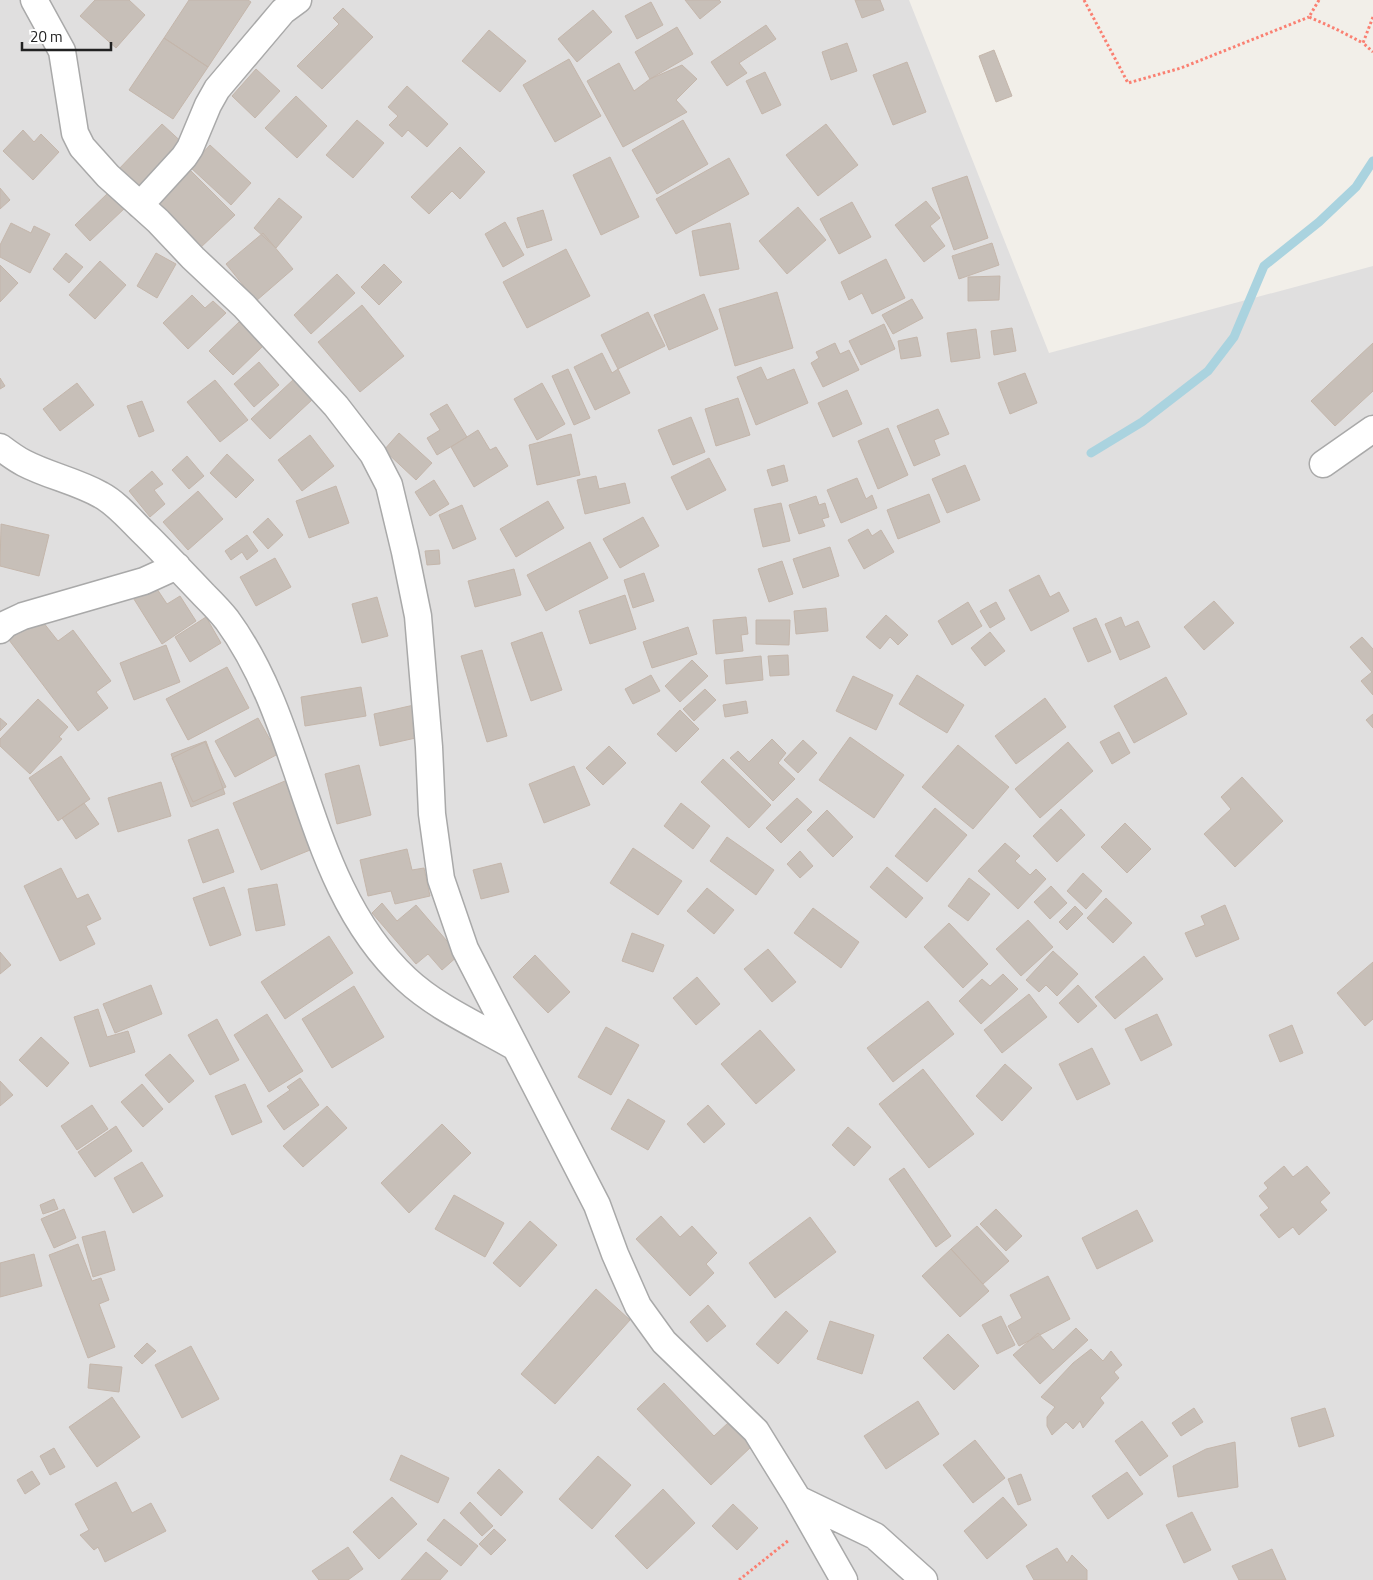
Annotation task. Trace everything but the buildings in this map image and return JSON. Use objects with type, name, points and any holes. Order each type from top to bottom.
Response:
[{"type":"street","points":[[34,0],[62,51],[75,133],[82,147],[108,176],[244,306],[336,406],[373,454],[389,485],[418,616],[429,747],[432,814],[441,879],[465,948],[597,1205],[615,1254],[638,1306],[664,1342],[756,1431],[798,1499],[844,1580]]},
{"type":"street","points":[[140,205],[190,148],[208,105],[217,89],[283,11],[298,0]]},
{"type":"street","points":[[1323,464],[1373,429]]},
{"type":"street","points":[[0,447],[23,463],[79,484],[116,506],[226,618],[266,689],[332,868],[347,903],[357,919],[384,956],[407,980],[444,1007],[515,1047]]},
{"type":"street","points":[[0,630],[6,624],[23,616],[144,582],[177,566]]},
{"type":"street","points":[[798,1499],[874,1536],[924,1580]]},
{"type":"path","points":[[1084,0],[1128,83],[1181,68],[1309,17],[1319,0]]},
{"type":"path","points":[[1309,17],[1336,28],[1363,43],[1373,52]]},
{"type":"path","points":[[1363,43],[1373,17]]},
{"type":"path","points":[[739,1580],[811,1523]]},
{"type":"shaded area","points":[[0,0],[909,0],[1049,353],[1373,266],[1373,1580],[0,1580]]},
{"type":"waterway","points":[[1091,453],[1142,422],[1208,371],[1234,337],[1264,266],[1319,222],[1356,187],[1373,161]]}]
